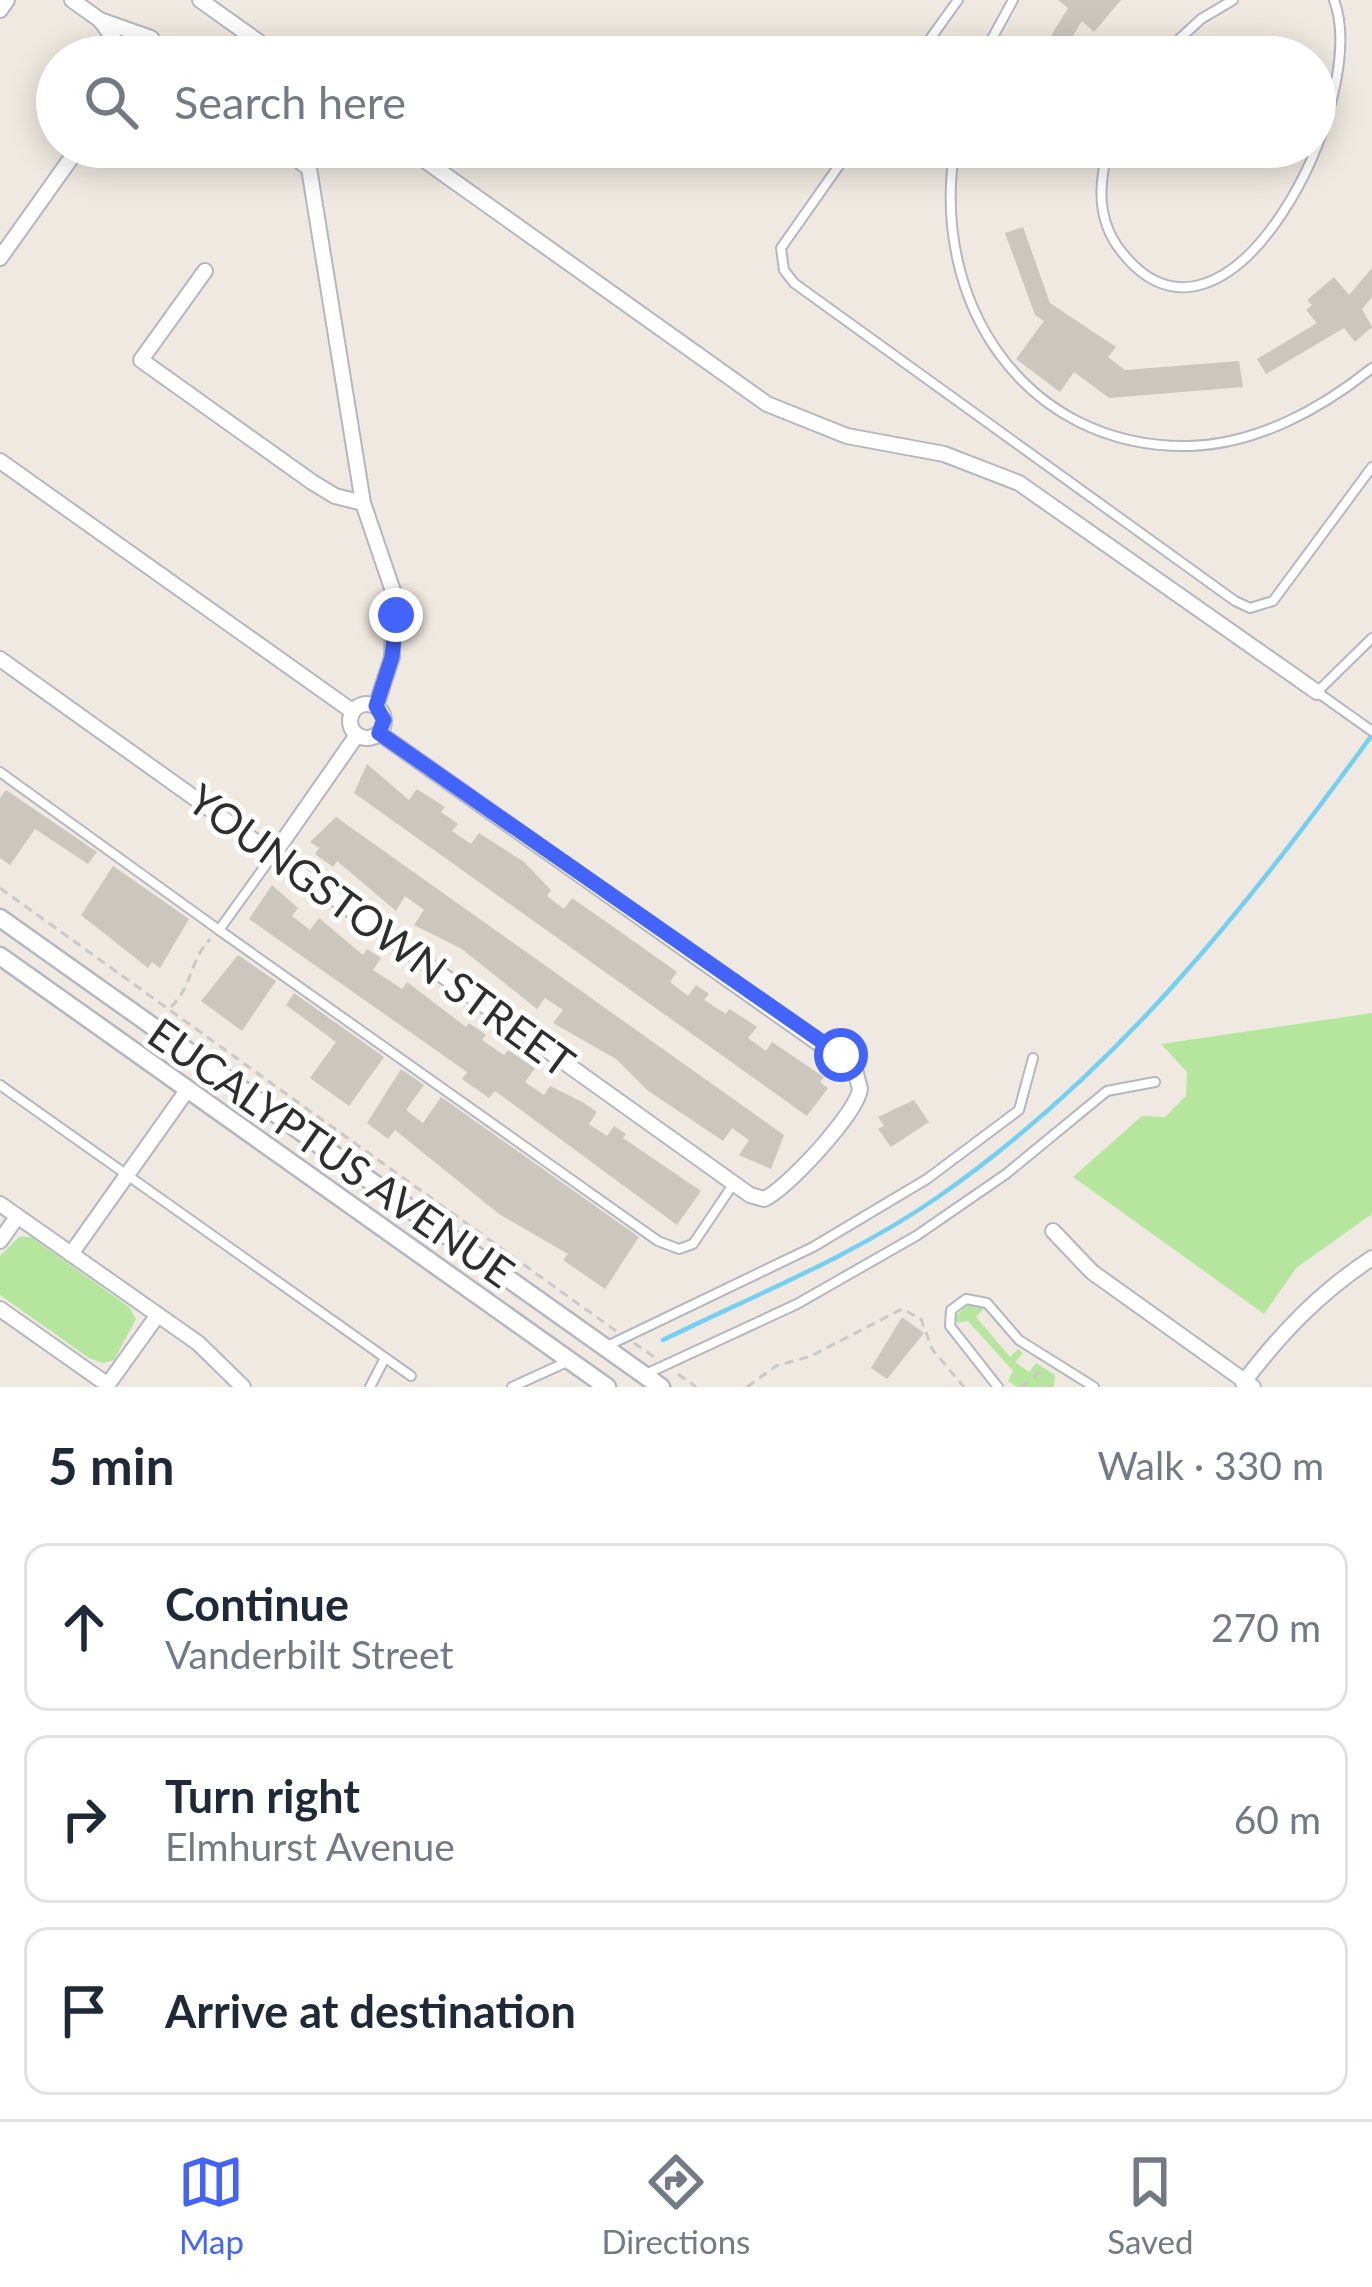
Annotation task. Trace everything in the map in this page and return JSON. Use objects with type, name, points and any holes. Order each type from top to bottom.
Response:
[{"type":"street","points":[[0,10],[8,0]]},
{"type":"street","points":[[72,0],[100,20],[143,36]]},
{"type":"street","points":[[200,0],[251,36]]},
{"type":"street","points":[[100,20],[112,36]]},
{"type":"street","points":[[0,257],[64,168]]},
{"type":"street","points":[[274,854],[357,735],[379,733],[384,720],[376,706],[392,657],[396,615],[389,573],[363,503],[309,168]]},
{"type":"street","points":[[435,168],[767,404],[847,436],[944,454],[1019,483],[1317,692]]},
{"type":"street","points":[[205,272],[141,360],[312,482],[335,496],[363,503]]},
{"type":"street","points":[[0,460],[352,711]]},
{"type":"street","name":"YOUNGSTOWN STREET","points":[[0,659],[734,1184],[764,1199],[792,1181],[848,1113],[860,1088],[855,1070],[841,1055],[379,733]]},
{"type":"street","points":[[357,735],[350,725],[352,711],[362,704],[376,706]]},
{"type":"street","name":"EUCALYPTUS AVENUE","points":[[0,918],[661,1387]]},
{"type":"street","name":"EUCALYPTUS AVENUE","points":[[0,956],[608,1387]]},
{"type":"street","points":[[71,1254],[188,1089]]},
{"type":"street","points":[[0,1204],[198,1343],[243,1387]]},
{"type":"street","points":[[0,1241],[17,1216]]},
{"type":"street","points":[[1053,1231],[1092,1272],[1246,1384],[1284,1329],[1334,1283],[1372,1258]]},
{"type":"street","points":[[0,1309],[107,1386],[157,1316]]},
{"type":"lane","points":[[932,36],[958,0]]},
{"type":"lane","points":[[993,36],[1013,0]]},
{"type":"lane","points":[[1183,36],[1233,0]]},
{"type":"lane","points":[[1334,0],[1354,20]]},
{"type":"lane","points":[[837,168],[782,248],[784,270],[794,283],[1235,602],[1262,608],[1280,593],[1372,467]]},
{"type":"lane","points":[[952,168],[951,240],[971,311],[1004,362],[1065,414],[1132,439],[1211,444],[1297,417],[1372,368]]},
{"type":"lane","points":[[1105,168],[1101,190],[1104,219],[1123,254],[1137,267],[1188,287],[1225,282],[1261,263]]},
{"type":"lane","points":[[1372,638],[1317,692],[1372,731]]},
{"type":"lane","points":[[0,772],[658,1241],[679,1249],[693,1244],[734,1184]]},
{"type":"lane","points":[[220,929],[274,854]]},
{"type":"lane","points":[[604,1347],[813,1247],[960,1157],[1018,1110],[1033,1058]]},
{"type":"lane","points":[[644,1375],[797,1304],[916,1236],[1006,1174],[1107,1091],[1155,1082]]},
{"type":"lane","points":[[0,1085],[411,1376]]},
{"type":"lane","points":[[998,1387],[950,1326],[951,1310],[966,1299],[987,1303],[1018,1340],[1094,1387]]},
{"type":"lane","points":[[370,1387],[386,1358]]},
{"type":"lane","points":[[512,1387],[571,1361]]},
{"type":"path","points":[[0,888],[696,1387]]},
{"type":"path","points":[[169,1009],[184,994],[195,954],[220,929]]},
{"type":"path","points":[[747,1387],[776,1366],[811,1356],[902,1309],[921,1319],[932,1349],[964,1387]]},
{"type":"path","points":[[1022,1387],[1044,1367]]},
{"type":"green space","points":[[1372,1013],[1372,1214],[1296,1268],[1264,1314],[1073,1177],[1142,1116],[1165,1117],[1186,1096],[1187,1072],[1161,1044]]},
{"type":"green space","points":[[19,1237],[31,1237],[129,1307],[136,1319],[114,1360],[103,1363],[89,1358],[0,1295],[0,1256]]},
{"type":"green space","points":[[969,1303],[984,1308],[976,1317],[1010,1357],[1018,1349],[1023,1353],[1015,1362],[1029,1372],[1036,1363],[1055,1375],[1054,1387],[1017,1387],[1008,1381],[1013,1371],[968,1321],[957,1323],[956,1316]]},
{"type":"building","points":[[1058,0],[1121,0],[1094,32],[1082,21],[1073,36],[1051,36],[1068,8]]},
{"type":"building","points":[[1023,227],[1050,303],[1116,347],[1108,357],[1125,370],[1239,361],[1243,387],[1109,398],[1074,372],[1060,392],[1016,359],[1044,321],[1035,315],[1005,233]]},
{"type":"building","points":[[1372,268],[1372,297],[1362,309],[1372,327],[1355,342],[1344,328],[1266,374],[1257,359],[1317,323],[1306,310],[1312,305],[1307,300],[1334,277],[1349,295]]},
{"type":"building","points":[[367,764],[409,800],[417,789],[445,807],[441,812],[458,824],[452,831],[471,844],[479,833],[524,862],[551,890],[547,896],[564,909],[572,898],[677,972],[670,982],[688,996],[696,985],[709,994],[704,1000],[757,1027],[748,1038],[766,1051],[772,1042],[824,1077],[820,1082],[828,1088],[807,1116],[354,793]]},
{"type":"building","points":[[6,790],[97,852],[88,864],[35,829],[10,865],[0,858],[0,798]]},
{"type":"building","points":[[336,817],[784,1135],[771,1169],[739,1155],[749,1140],[732,1128],[723,1141],[647,1090],[616,1059],[553,1023],[563,1010],[545,998],[537,1009],[462,949],[414,925],[424,910],[405,896],[396,911],[337,861],[333,867],[315,854],[319,848],[310,842]]},
{"type":"building","points":[[113,866],[189,919],[160,968],[152,962],[148,968],[81,915]]},
{"type":"building","points":[[272,885],[298,908],[292,916],[310,930],[319,918],[363,955],[367,949],[381,958],[373,970],[402,989],[407,982],[466,1027],[469,1023],[486,1035],[482,1040],[504,1055],[508,1050],[535,1068],[525,1082],[544,1095],[550,1086],[584,1103],[597,1112],[589,1124],[607,1136],[614,1126],[626,1134],[623,1138],[701,1191],[677,1225],[495,1091],[489,1098],[462,1079],[467,1072],[249,919]]},
{"type":"building","points":[[238,955],[276,981],[242,1031],[201,1001]]},
{"type":"building","points":[[294,993],[384,1057],[349,1106],[310,1078],[336,1042],[286,1005]]},
{"type":"building","points":[[401,1069],[424,1085],[406,1110],[423,1123],[441,1097],[639,1237],[605,1289],[563,1260],[568,1254],[499,1214],[395,1130],[388,1139],[367,1123]]},
{"type":"building","points":[[914,1100],[929,1122],[891,1147],[878,1129],[884,1126],[878,1117]]},
{"type":"building","points":[[902,1317],[924,1333],[887,1379],[871,1368]]},
{"type":"waterway","points":[[663,1340],[872,1238],[1003,1149],[1063,1097],[1175,984],[1276,863],[1372,735]]},
{"type":"route","points":[[396,615],[388,677],[376,706],[384,720],[379,733],[841,1055]]}]
